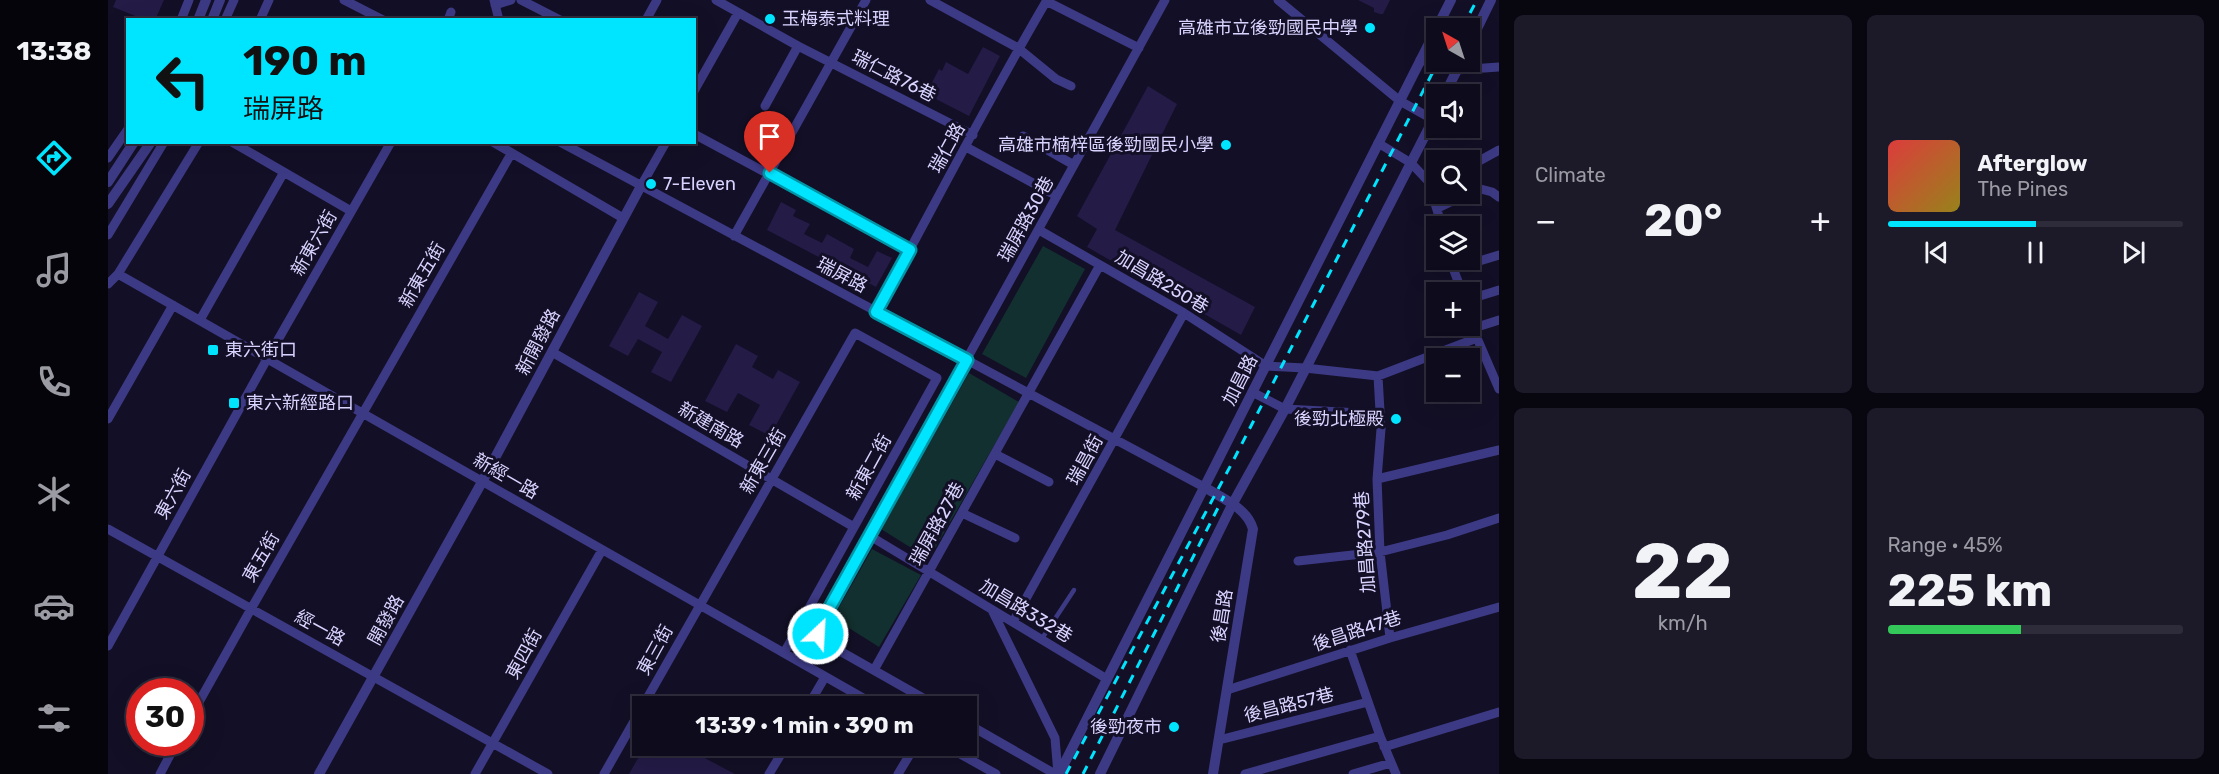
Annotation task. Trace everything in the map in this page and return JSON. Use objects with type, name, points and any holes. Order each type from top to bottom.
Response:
[{"type":"street","points":[[182,18],[189,0]]},
{"type":"street","points":[[199,18],[206,0]]},
{"type":"street","points":[[213,18],[220,0]]},
{"type":"street","points":[[226,18],[234,0]]},
{"type":"street","points":[[261,18],[269,0]]},
{"type":"street","points":[[344,0],[379,18]]},
{"type":"street","points":[[499,18],[495,2],[511,0]]},
{"type":"street","points":[[521,0],[556,18]]},
{"type":"street","points":[[647,18],[657,0]]},
{"type":"street","name":"瑞仁路76巷","points":[[716,0],[798,46],[973,135]]},
{"type":"street","points":[[734,236],[866,0]]},
{"type":"street","points":[[930,0],[1018,48],[1056,79],[1071,86]]},
{"type":"street","name":"瑞屏路30巷","points":[[874,670],[824,642],[818,634],[820,625],[1165,0]]},
{"type":"street","points":[[1278,0],[1400,101],[1426,112]]},
{"type":"street","name":"加昌路","points":[[1057,774],[1451,0]]},
{"type":"street","points":[[1480,22],[1491,0]]},
{"type":"street","points":[[1046,1],[1139,48]]},
{"type":"street","name":"瑞仁路","points":[[876,312],[1018,48],[1046,1]]},
{"type":"street","points":[[696,87],[738,13]]},
{"type":"street","points":[[765,106],[798,46]]},
{"type":"street","points":[[1420,60],[1426,61]]},
{"type":"street","points":[[1480,67],[1499,67]]},
{"type":"street","points":[[108,158],[126,132]]},
{"type":"street","points":[[1100,774],[1232,505],[1426,133]]},
{"type":"street","points":[[696,135],[910,250]]},
{"type":"street","points":[[1023,136],[1074,165]]},
{"type":"street","points":[[1378,143],[1410,163],[1428,181],[1440,216]]},
{"type":"street","points":[[108,182],[133,144]]},
{"type":"street","points":[[108,204],[150,144]]},
{"type":"street","points":[[108,235],[163,144]]},
{"type":"street","points":[[108,284],[118,274],[198,144]]},
{"type":"street","points":[[235,144],[351,211]]},
{"type":"street","name":"新東六街","points":[[267,359],[390,144]]},
{"type":"street","points":[[496,144],[623,219]]},
{"type":"street","name":"瑞屏路","points":[[564,144],[1204,487]]},
{"type":"street","points":[[641,186],[665,144]]},
{"type":"street","points":[[966,147],[1057,196]]},
{"type":"street","points":[[1480,161],[1499,150]]},
{"type":"street","name":"新東五街","points":[[363,413],[511,154]]},
{"type":"street","points":[[200,321],[284,172]]},
{"type":"street","name":"新開發路","points":[[482,482],[641,186]]},
{"type":"street","points":[[1480,191],[1492,192],[1499,197]]},
{"type":"street","points":[[1438,208],[1446,204]]},
{"type":"street","name":"加昌路250巷","points":[[1039,230],[1184,313],[1266,366]]},
{"type":"street","points":[[1480,259],[1499,255]]},
{"type":"street","name":"瑞屏路27巷","points":[[874,670],[1100,265]]},
{"type":"street","name":"新經一路","points":[[118,274],[859,696]]},
{"type":"street","points":[[1480,295],[1499,290]]},
{"type":"street","points":[[108,419],[173,306]]},
{"type":"street","name":"瑞昌街","points":[[1013,622],[1184,313]]},
{"type":"street","points":[[1480,326],[1499,320]]},
{"type":"street","name":"新東三街","points":[[699,605],[855,333]]},
{"type":"street","name":"新東二街","points":[[784,653],[937,378],[855,333]]},
{"type":"street","points":[[1266,366],[1378,376],[1477,338],[1499,389]]},
{"type":"street","name":"新建南路","points":[[552,352],[854,527]]},
{"type":"street","name":"東六街","points":[[108,646],[267,359]]},
{"type":"street","name":"加昌路279巷","points":[[1378,376],[1381,429],[1377,479],[1380,552],[1390,638]]},
{"type":"street","points":[[1252,392],[1284,409],[1379,414]]},
{"type":"street","name":"東五街","points":[[204,693],[363,413]]},
{"type":"street","name":"加昌路279巷","points":[[1377,479],[1499,450]]},
{"type":"street","points":[[995,454],[1048,482]]},
{"type":"street","name":"開發路","points":[[319,774],[482,482]]},
{"type":"street","name":"後昌路","points":[[1204,487],[1243,512],[1251,520],[1253,529],[1213,774]]},
{"type":"street","points":[[962,513],[1015,538]]},
{"type":"street","points":[[1298,561],[1380,552],[1447,535],[1499,518]]},
{"type":"street","name":"經一路","points":[[108,530],[548,774]]},
{"type":"street","name":"加昌路332巷","points":[[870,537],[1107,679]]},
{"type":"street","name":"東四街","points":[[475,774],[602,550]]},
{"type":"street","name":"東三街","points":[[604,774],[699,605]]},
{"type":"street","name":"後昌路47巷","points":[[1227,690],[1350,650],[1499,607]]},
{"type":"street","points":[[992,610],[1055,738],[1057,774]]},
{"type":"street","points":[[1350,650],[1384,747],[1396,774]]},
{"type":"street","points":[[874,670],[920,696]]},
{"type":"street","points":[[814,696],[825,677]]},
{"type":"street","name":"後昌路57巷","points":[[1219,740],[1368,702]]},
{"type":"street","points":[[1384,747],[1499,712]]},
{"type":"street","points":[[977,729],[1057,774]]},
{"type":"street","points":[[1245,774],[1380,736]]},
{"type":"street","points":[[160,774],[170,756]]},
{"type":"street","points":[[769,774],[780,756]]},
{"type":"street","points":[[898,774],[909,756]]},
{"type":"street","points":[[964,756],[996,774]]},
{"type":"street","points":[[1353,774],[1391,763]]},
{"type":"lane","points":[[1041,640],[1074,590]]},
{"type":"green space","points":[[1043,246],[1085,269],[1026,378],[982,354]]},
{"type":"green space","points":[[969,373],[1019,402],[929,559],[881,529]]},
{"type":"green space","points":[[872,549],[921,575],[879,647],[833,618]]},
{"type":"building","points":[[116,0],[164,0],[156,18],[140,18],[113,7]]},
{"type":"building","points":[[1358,0],[1390,0],[1383,14],[1380,14],[1374,12],[1374,8]]},
{"type":"building","points":[[983,47],[1000,56],[969,116],[926,94],[939,69],[942,71],[946,62],[968,74]]},
{"type":"building","points":[[1148,86],[1177,104],[1115,230],[1255,307],[1241,335],[1087,247],[1097,229],[1077,216]]},
{"type":"building","points":[[781,202],[796,210],[793,216],[810,224],[804,234],[822,243],[827,234],[854,249],[850,258],[868,267],[877,251],[892,258],[876,287],[767,230]]},
{"type":"building","points":[[639,292],[658,302],[645,326],[668,339],[682,315],[702,326],[671,382],[651,372],[662,352],[638,339],[628,356],[609,346]]},
{"type":"building","points":[[736,344],[758,356],[752,367],[773,379],[778,370],[800,382],[770,436],[749,425],[760,405],[738,393],[727,412],[705,401]]},
{"type":"building","points":[[639,756],[701,756],[735,774],[629,774]]},
{"type":"railway","points":[[1467,18],[1477,0]]},
{"type":"railway","points":[[1066,774],[1232,463],[1433,72]]},
{"type":"railway","points":[[1083,774],[1224,496]]},
{"type":"place","name":"玉梅泰式料理","points":[[770,19]]},
{"type":"place","name":"高雄市立後勁國民中學","points":[[1370,28]]},
{"type":"place","name":"高雄市楠梓區後勁國民小學","points":[[1226,145]]},
{"type":"place","name":"7-Eleven","points":[[651,184]]},
{"type":"place","name":"東六街口","points":[[213,350]]},
{"type":"place","name":"東六新經路口","points":[[234,403]]},
{"type":"place","name":"後勁北極殿","points":[[1396,419]]},
{"type":"place","name":"後勁夜市","points":[[1174,727]]},
{"type":"route","points":[[770,173],[910,250],[876,312],[967,360],[820,625],[818,634]]}]
